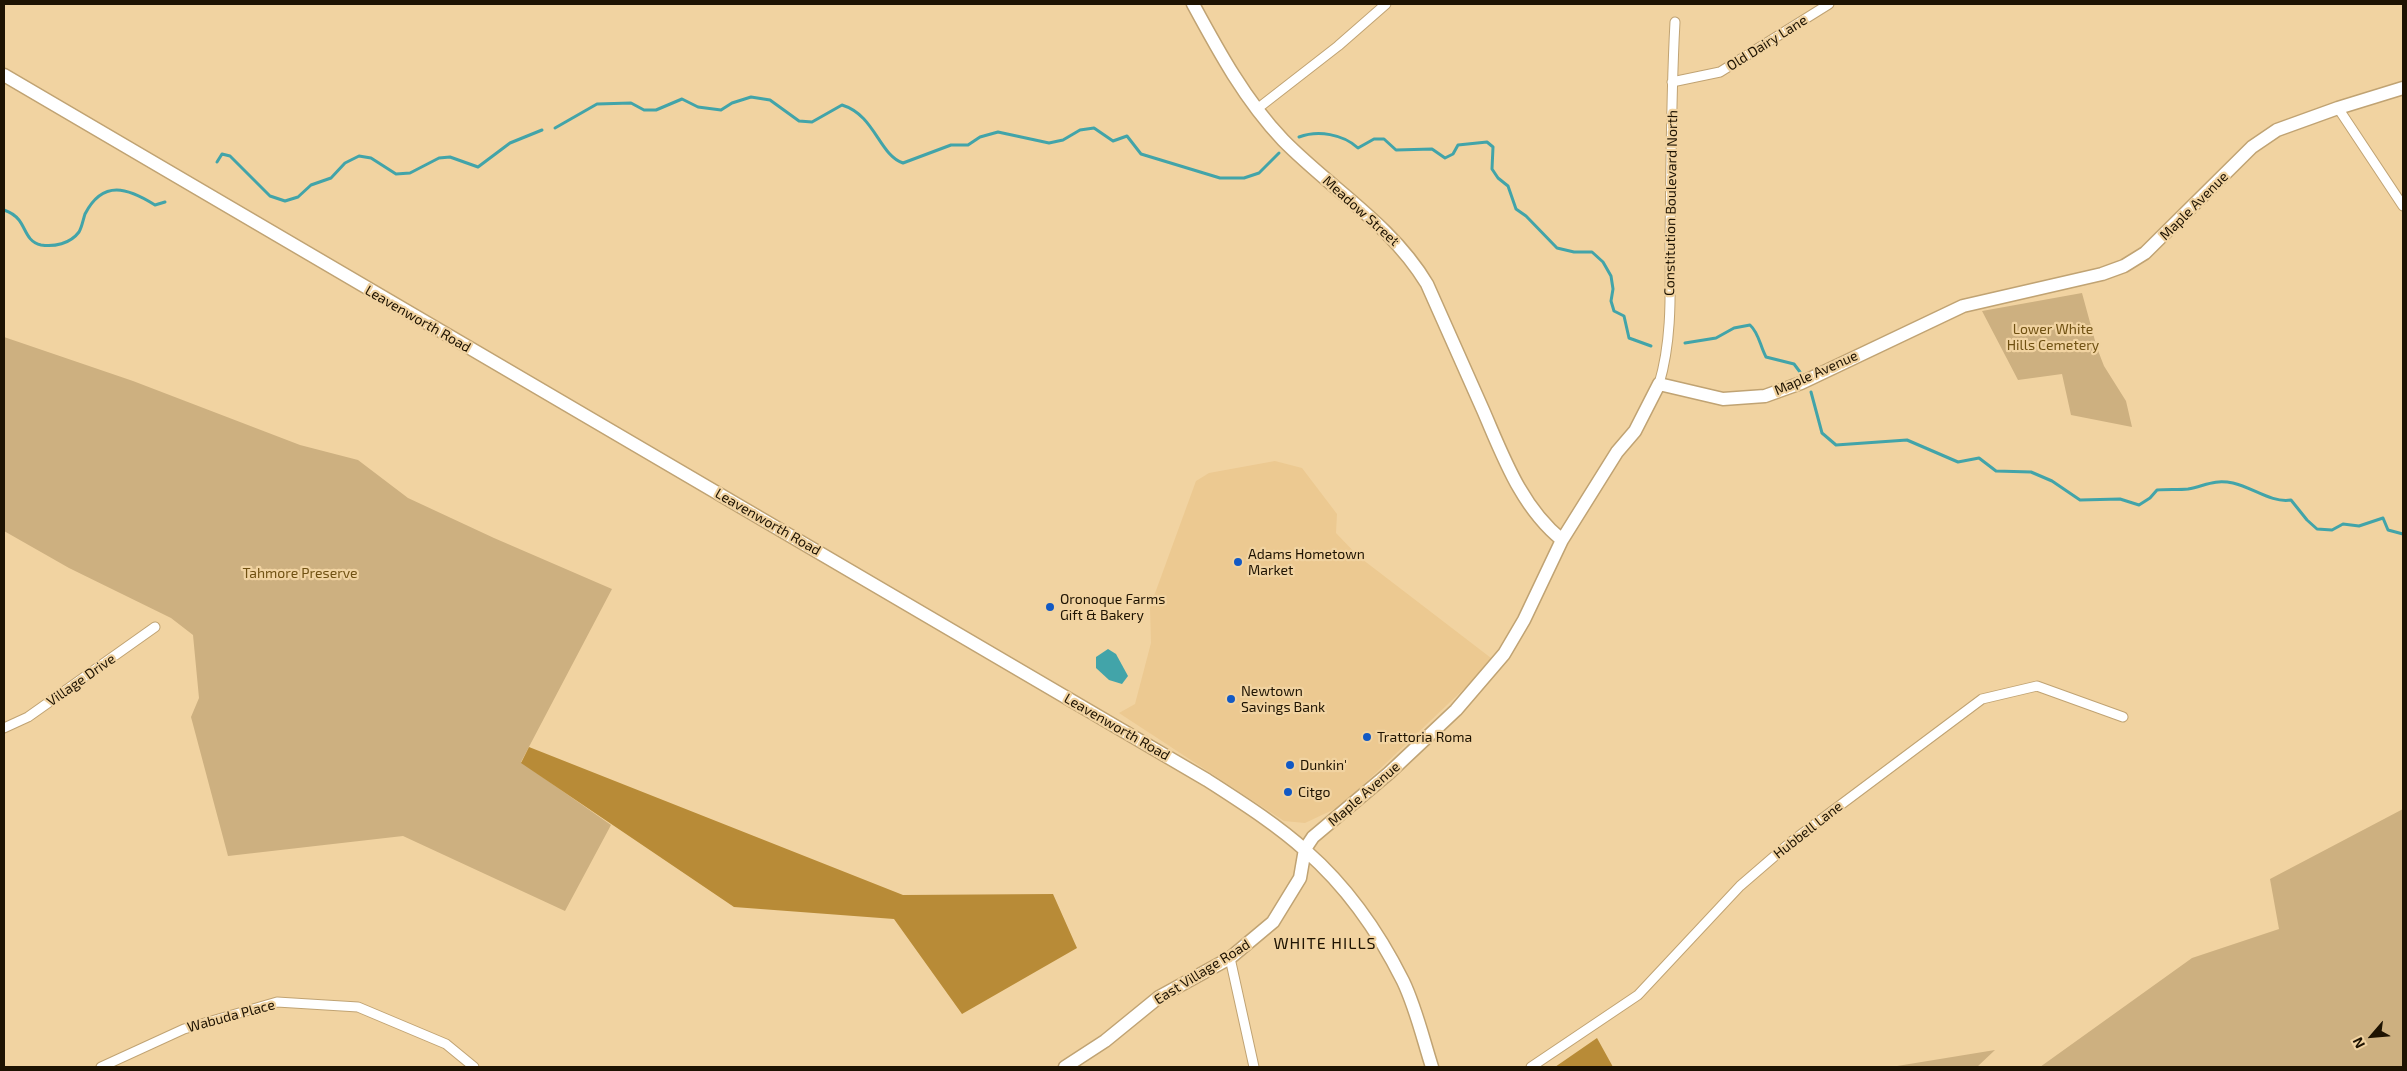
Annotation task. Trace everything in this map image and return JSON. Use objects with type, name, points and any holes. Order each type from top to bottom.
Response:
[{"type":"main road","name":"Meadow Street","points":[[1193,4],[1220,54],[1257,109],[1288,145],[1312,168],[1381,225],[1414,262],[1427,284],[1504,458],[1521,491],[1539,518],[1562,540]]},
{"type":"main road","name":"Leavenworth Road","points":[[4,75],[1208,780],[1245,804],[1305,849],[1352,900],[1384,946],[1404,983],[1432,1067]]},
{"type":"main road","name":"Maple Avenue","points":[[1305,849],[1313,837],[1389,773],[1456,710],[1504,654],[1524,620],[1562,540],[1617,452],[1635,430],[1659,384],[1723,399],[1765,396],[1801,382],[1963,306],[2036,288],[2086,279],[2124,266],[2158,242],[2252,147],[2277,130],[2338,108],[2403,88]]},
{"type":"main road","name":"East Village Road","points":[[1065,1067],[1105,1041],[1159,997],[1230,958],[1273,922],[1300,878],[1305,849]]},
{"type":"street","points":[[1257,109],[1338,46],[1386,4]]},
{"type":"street","name":"Old Dairy Lane","points":[[1672,82],[1720,72],[1829,4]]},
{"type":"street","name":"Constitution Boulevard North","points":[[1659,384],[1664,368],[1670,323],[1672,82],[1676,22]]},
{"type":"street","points":[[2338,108],[2403,206]]},
{"type":"street","name":"Village Drive","points":[[4,728],[28,717],[155,627]]},
{"type":"street","name":"Hubbell Lane","points":[[1531,1067],[1638,995],[1740,886],[1790,842],[1982,699],[2038,686],[2123,717]]},
{"type":"street","points":[[1230,958],[1254,1067]]},
{"type":"street","name":"Wabuda Place","points":[[102,1067],[184,1029],[277,1002],[358,1007],[446,1044],[474,1067]]},
{"type":"shaded area","points":[[1275,461],[1302,468],[1337,514],[1336,533],[1358,556],[1491,658],[1469,684],[1341,806],[1305,823],[1284,821],[1119,713],[1135,704],[1151,643],[1150,607],[1196,481],[1209,473]]},
{"type":"shaded area","points":[[529,747],[903,895],[1053,894],[1077,948],[962,1014],[894,919],[734,907],[521,763]]},
{"type":"shaded area","points":[[1597,1038],[1613,1067],[1555,1067]]},
{"type":"green space","name":"Lower White Hills Cemetery","points":[[2082,293],[2097,348],[2104,366],[2126,401],[2132,427],[2071,415],[2062,374],[2018,380],[1982,311]]},
{"type":"green space","name":"Tahmore Preserve","points":[[4,337],[133,381],[300,445],[358,460],[408,498],[612,589],[521,762],[611,825],[565,911],[403,836],[228,856],[191,717],[199,698],[193,635],[171,618],[69,568],[4,531]]},
{"type":"green space","points":[[2403,809],[2403,1067],[2040,1067],[2192,958],[2279,929],[2270,879]]},
{"type":"green space","points":[[1995,1050],[1977,1067],[1891,1067]]},
{"type":"water","points":[[1108,649],[1116,654],[1128,676],[1122,684],[1109,680],[1096,668],[1096,657]]},
{"type":"waterway","points":[[555,128],[597,104],[631,103],[644,110],[656,110],[682,99],[698,107],[721,110],[732,103],[751,97],[770,100],[799,121],[812,122],[842,105],[862,117],[888,152],[895,159],[903,163],[951,145],[968,145],[980,137],[998,132],[1049,143],[1063,140],[1080,130],[1094,128],[1113,141],[1127,136],[1141,154],[1220,178],[1244,178],[1259,173],[1279,153]]},
{"type":"waterway","points":[[217,162],[222,154],[230,156],[270,196],[285,201],[298,197],[311,185],[331,178],[345,163],[359,156],[371,158],[396,174],[410,173],[439,158],[450,157],[478,167],[510,143],[542,130]]},
{"type":"waterway","points":[[1299,137],[1314,134],[1330,135],[1345,139],[1358,148],[1374,139],[1384,139],[1396,150],[1432,149],[1445,158],[1453,154],[1458,145],[1487,142],[1493,147],[1492,169],[1498,178],[1508,186],[1516,209],[1526,216],[1557,248],[1574,252],[1592,252],[1603,262],[1611,276],[1613,289],[1611,301],[1614,311],[1624,316],[1629,338],[1651,346]]},
{"type":"waterway","points":[[4,210],[17,218],[33,241],[41,245],[51,246],[62,244],[75,236],[79,232],[85,214],[92,203],[100,195],[108,191],[126,191],[155,205],[165,202]]},
{"type":"waterway","points":[[1685,343],[1716,338],[1734,328],[1750,325],[1766,357],[1794,364],[1800,372]]},
{"type":"waterway","points":[[1811,392],[1822,433],[1836,445],[1907,440],[1958,462],[1979,458],[1996,471],[2031,472],[2052,481],[2080,500],[2120,499],[2139,505],[2150,498],[2157,490],[2188,489],[2209,483],[2233,483],[2269,497],[2291,500],[2317,529],[2332,530],[2343,524],[2359,526],[2383,518],[2388,530],[2403,534]]},
{"type":"place","name":"Adams Hometown Market","points":[[1238,562]]},
{"type":"place","name":"Oronoque Farms Gift & Bakery","points":[[1050,607]]},
{"type":"place","name":"Newtown Savings Bank","points":[[1231,699]]},
{"type":"place","name":"Trattoria Roma","points":[[1367,737]]},
{"type":"place","name":"Dunkin'","points":[[1290,765]]},
{"type":"place","name":"Citgo","points":[[1288,792]]},
{"type":"district","name":"WHITE HILLS","points":[[1325,944]]}]
